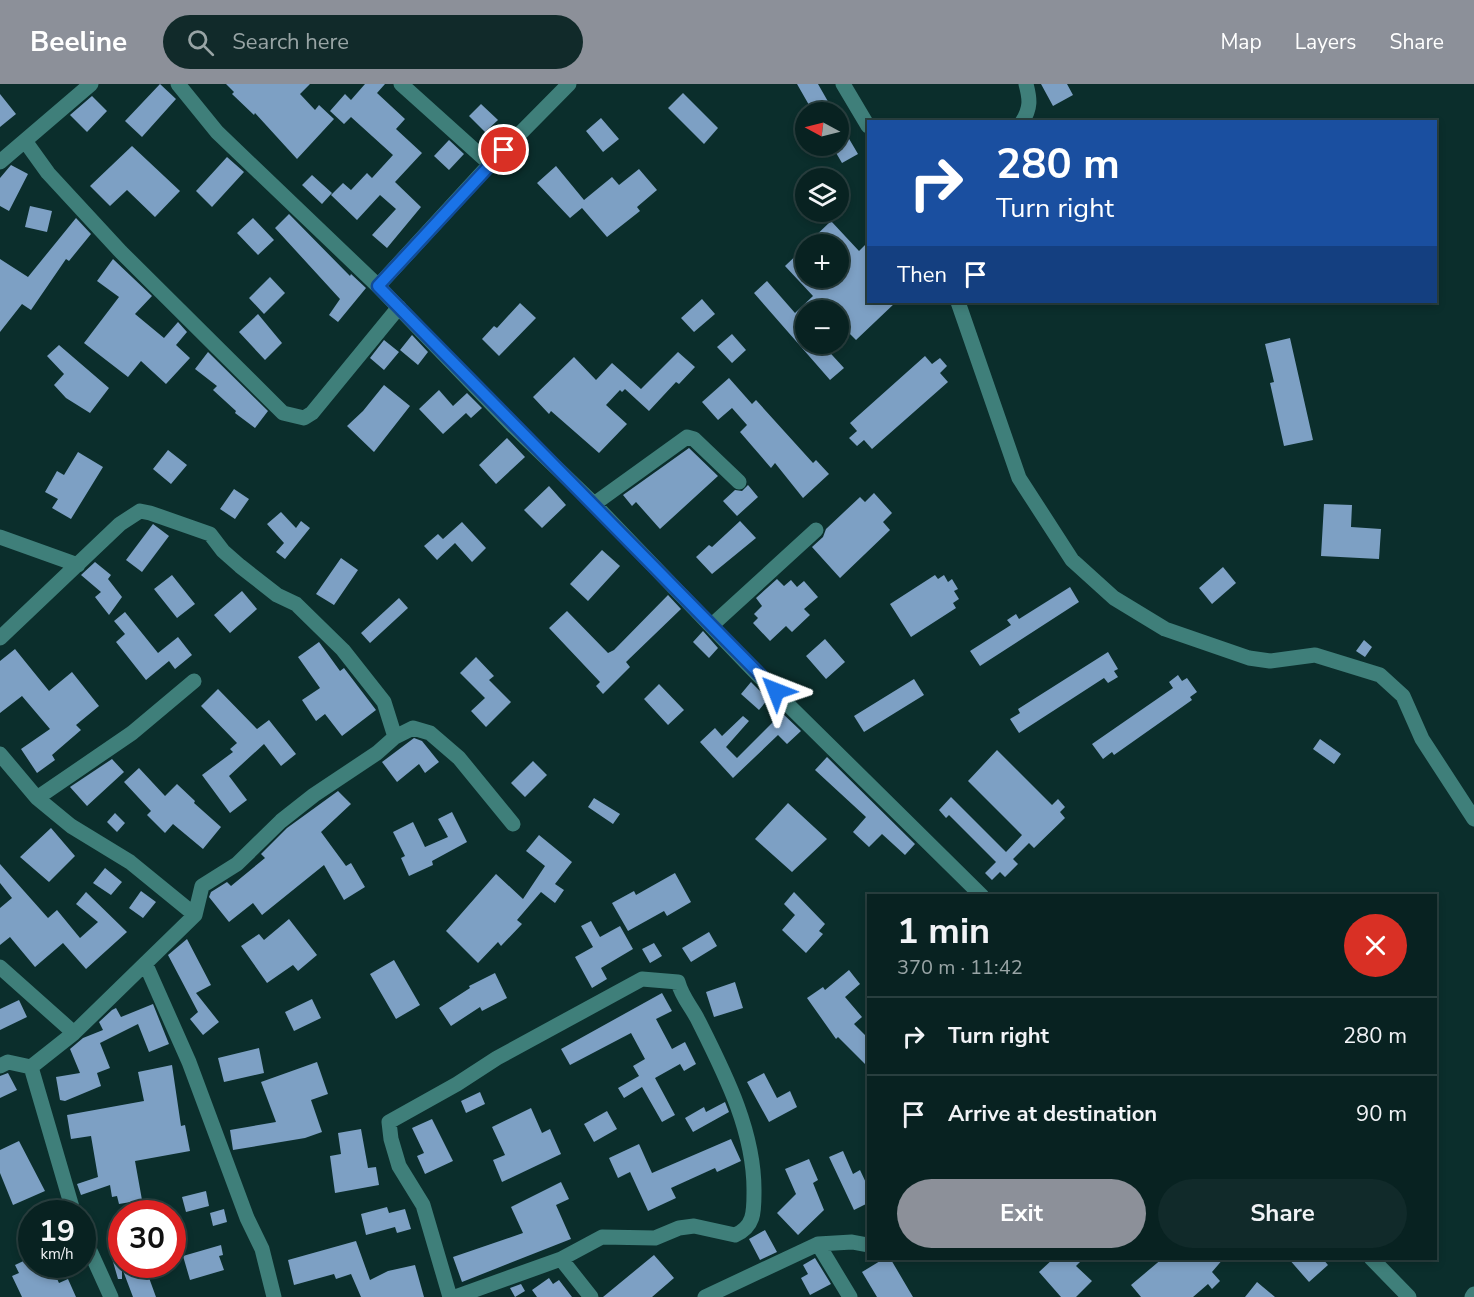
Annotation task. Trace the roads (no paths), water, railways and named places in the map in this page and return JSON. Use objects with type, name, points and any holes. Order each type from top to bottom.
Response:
[{"type":"street","points":[[0,162],[91,84]]},
{"type":"street","points":[[178,84],[217,132],[378,286],[711,626],[980,894]]},
{"type":"street","points":[[401,84],[490,164]]},
{"type":"street","points":[[378,286],[490,164],[569,84]]},
{"type":"street","points":[[843,84],[867,124]]},
{"type":"street","points":[[1023,120],[1028,113],[1030,100],[1026,84]]},
{"type":"street","points":[[25,141],[48,172],[121,252],[283,413],[304,417],[312,413],[399,307]]},
{"type":"street","points":[[958,303],[966,319],[1019,478],[1072,560],[1114,598],[1165,629],[1249,658],[1270,661],[1315,655],[1380,675],[1403,696],[1422,739],[1474,819]]},
{"type":"street","points":[[594,504],[687,437],[694,439],[739,482]]},
{"type":"street","points":[[0,638],[120,524],[140,511],[210,534],[223,551],[277,595],[296,604],[343,650],[384,702],[395,737]]},
{"type":"street","points":[[711,626],[816,530]]},
{"type":"street","points":[[0,537],[78,565]]},
{"type":"street","points":[[37,798],[132,733],[194,681]]},
{"type":"street","points":[[31,1067],[74,1033],[195,915],[202,886],[237,864],[281,821],[395,737],[413,728],[430,733],[459,758],[513,824]]},
{"type":"street","points":[[0,754],[37,798],[71,826],[130,862],[195,915]]},
{"type":"street","points":[[146,964],[189,1062],[247,1218],[262,1249],[274,1297]]},
{"type":"street","points":[[0,968],[74,1033]]},
{"type":"street","points":[[450,1297],[423,1205],[399,1166],[391,1139],[389,1122],[457,1084],[497,1058],[642,979],[678,982],[681,995],[696,1016],[745,1127],[754,1186],[754,1213],[750,1225],[735,1235],[694,1226],[679,1228],[656,1238],[602,1237],[561,1259],[455,1297]]},
{"type":"street","points":[[0,1066],[8,1062],[31,1067]]},
{"type":"street","points":[[31,1067],[70,1200]]},
{"type":"street","points":[[705,1297],[818,1244],[852,1242],[867,1245]]},
{"type":"street","points":[[818,1244],[850,1297]]},
{"type":"street","points":[[561,1259],[591,1297]]},
{"type":"street","points":[[1373,1260],[1410,1297]]},
{"type":"street","points":[[96,1264],[111,1297]]}]
